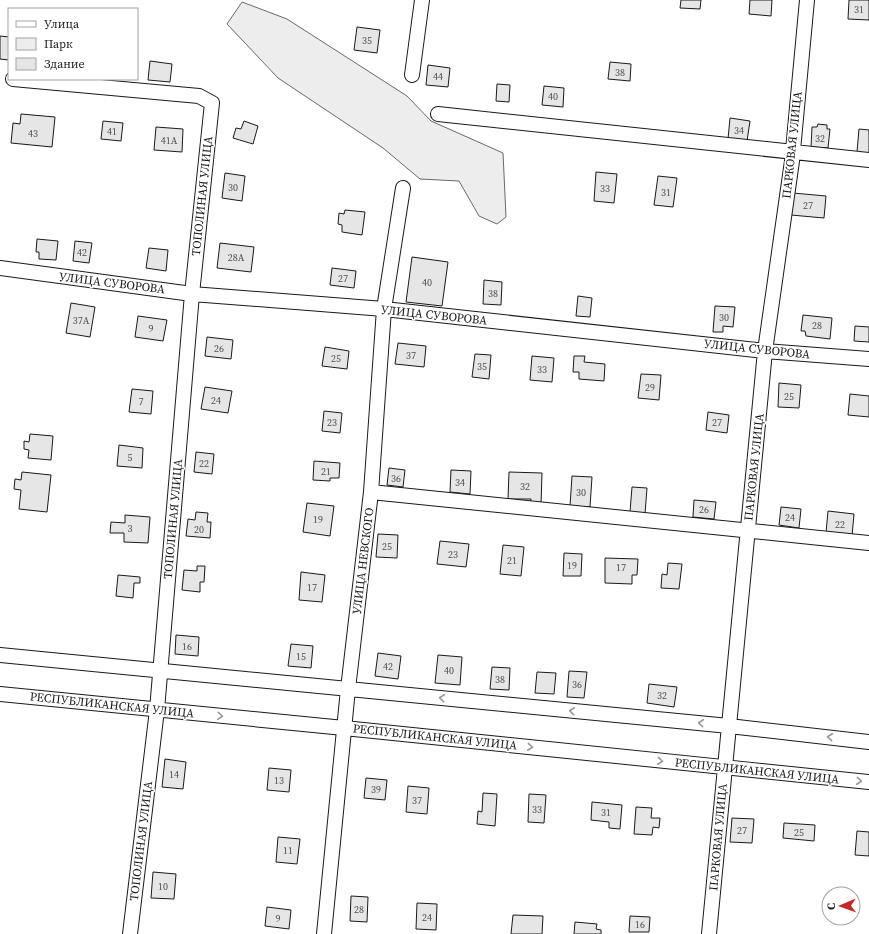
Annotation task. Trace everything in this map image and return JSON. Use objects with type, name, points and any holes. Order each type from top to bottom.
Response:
[{"type":"street","points":[[412,75],[422,0]]},
{"type":"street","name":"ПАРКОВАЯ УЛИЦА","points":[[709,934],[765,351],[792,153],[807,0]]},
{"type":"street","name":"ТОПОЛИНАЯ УЛИЦА","points":[[24,80],[199,96],[212,103],[192,294],[157,710],[130,934]]},
{"type":"street","points":[[438,114],[792,153],[869,160]]},
{"type":"street","name":"УЛИЦА НЕВСКОГО","points":[[324,934],[348,689],[371,492],[384,309],[403,188]]},
{"type":"street","name":"УЛИЦА СУВОРОВА","points":[[0,268],[192,294],[384,309],[765,351],[869,359]]},
{"type":"street","points":[[371,492],[869,543]]},
{"type":"street","points":[[0,655],[160,672],[729,726],[869,742]]},
{"type":"street","name":"РЕСПУБЛИКАНСКАЯ УЛИЦА","points":[[0,694],[869,782]]},
{"type":"green space","points":[[242,2],[287,19],[407,96],[431,121],[503,153],[506,217],[497,224],[479,216],[459,181],[420,179],[383,148],[278,78],[227,24]]},
{"type":"building","points":[[681,0],[701,0],[700,9],[680,8]]},
{"type":"building","points":[[750,0],[772,0],[771,16],[749,14]]},
{"type":"building","points":[[849,0],[869,0],[869,20],[848,19]]},
{"type":"building","points":[[357,27],[380,30],[377,53],[354,50]]},
{"type":"building","points":[[0,36],[8,37],[8,60],[0,59]]},
{"type":"building","points":[[150,61],[172,64],[170,82],[148,80]]},
{"type":"building","points":[[610,62],[631,64],[630,81],[608,79]]},
{"type":"building","points":[[428,65],[450,68],[448,87],[426,85]]},
{"type":"building","points":[[497,84],[510,85],[509,102],[496,101]]},
{"type":"building","points":[[544,86],[564,88],[563,107],[542,105]]},
{"type":"building","points":[[21,114],[55,117],[52,147],[11,143],[13,123],[20,124]]},
{"type":"building","points":[[730,118],[750,121],[747,141],[728,139]]},
{"type":"building","points":[[103,121],[123,123],[121,141],[101,139]]},
{"type":"building","points":[[244,121],[258,126],[253,144],[233,138],[236,128],[241,129]]},
{"type":"building","points":[[818,124],[827,125],[827,129],[830,129],[828,148],[811,147],[812,127],[817,127]]},
{"type":"building","points":[[156,127],[183,129],[182,152],[154,150]]},
{"type":"building","points":[[859,129],[869,130],[869,153],[857,152]]},
{"type":"building","points":[[596,172],[617,174],[614,203],[594,201]]},
{"type":"building","points":[[225,173],[245,176],[242,201],[222,198]]},
{"type":"building","points":[[658,176],[677,178],[673,207],[654,205]]},
{"type":"building","points":[[793,193],[826,196],[824,218],[791,215]]},
{"type":"building","points":[[345,210],[365,212],[362,235],[342,232],[342,225],[338,224],[339,213],[344,214]]},
{"type":"building","points":[[37,239],[58,241],[56,260],[39,259],[39,252],[36,252]]},
{"type":"building","points":[[75,241],[92,243],[89,263],[73,261]]},
{"type":"building","points":[[220,243],[254,247],[251,272],[217,268]]},
{"type":"building","points":[[149,248],[168,250],[166,271],[146,268]]},
{"type":"building","points":[[412,257],[448,262],[442,306],[406,302]]},
{"type":"building","points":[[332,268],[356,271],[354,288],[330,285]]},
{"type":"building","points":[[484,280],[502,282],[501,305],[483,304]]},
{"type":"building","points":[[578,296],[592,298],[590,317],[576,316]]},
{"type":"building","points":[[71,303],[95,307],[90,337],[66,333]]},
{"type":"building","points":[[715,306],[735,307],[733,327],[723,326],[723,332],[713,332]]},
{"type":"building","points":[[803,315],[832,318],[830,339],[806,336],[805,331],[801,331]]},
{"type":"building","points":[[138,316],[167,320],[163,341],[135,337]]},
{"type":"building","points":[[855,326],[869,327],[869,342],[854,341]]},
{"type":"building","points":[[207,337],[233,340],[231,359],[205,356]]},
{"type":"building","points":[[398,343],[426,346],[424,367],[395,364]]},
{"type":"building","points":[[325,347],[349,351],[347,369],[322,366]]},
{"type":"building","points":[[475,354],[491,355],[489,379],[472,377]]},
{"type":"building","points":[[532,356],[554,358],[552,382],[530,380]]},
{"type":"building","points":[[574,356],[585,356],[584,362],[605,364],[604,381],[579,379],[579,372],[573,372]]},
{"type":"building","points":[[641,374],[661,375],[659,400],[638,398]]},
{"type":"building","points":[[779,383],[801,385],[799,408],[778,407]]},
{"type":"building","points":[[205,387],[232,391],[228,413],[201,409]]},
{"type":"building","points":[[132,389],[153,391],[151,414],[129,412]]},
{"type":"building","points":[[850,394],[869,396],[869,417],[848,415]]},
{"type":"building","points":[[324,411],[342,413],[340,433],[322,431]]},
{"type":"building","points":[[708,412],[729,415],[727,433],[706,430]]},
{"type":"building","points":[[30,434],[53,436],[51,460],[28,458],[29,450],[24,449],[24,441],[29,442]]},
{"type":"building","points":[[119,445],[143,448],[142,468],[117,466]]},
{"type":"building","points":[[196,452],[214,454],[212,474],[194,472]]},
{"type":"building","points":[[314,461],[340,463],[339,478],[330,478],[330,481],[313,480]]},
{"type":"building","points":[[389,468],[405,470],[403,487],[387,485]]},
{"type":"building","points":[[451,470],[471,471],[470,494],[450,492]]},
{"type":"building","points":[[22,472],[51,475],[47,512],[19,509],[21,490],[14,489],[15,479],[21,480]]},
{"type":"building","points":[[509,472],[542,473],[541,505],[530,505],[531,499],[508,499]]},
{"type":"building","points":[[572,476],[592,477],[590,507],[570,506]]},
{"type":"building","points":[[632,487],[647,488],[645,514],[630,512]]},
{"type":"building","points":[[694,500],[716,502],[714,519],[693,517]]},
{"type":"building","points":[[307,503],[334,506],[330,536],[303,532]]},
{"type":"building","points":[[781,507],[801,509],[799,528],[779,525]]},
{"type":"building","points":[[828,511],[854,514],[852,536],[826,533]]},
{"type":"building","points":[[196,512],[208,513],[207,522],[211,522],[210,538],[186,536],[188,519],[195,520]]},
{"type":"building","points":[[125,515],[150,517],[148,543],[124,542],[124,533],[110,533],[111,522],[125,523]]},
{"type":"building","points":[[378,534],[398,535],[397,558],[376,557]]},
{"type":"building","points":[[440,541],[469,544],[466,567],[437,564]]},
{"type":"building","points":[[503,545],[524,547],[521,576],[500,574]]},
{"type":"building","points":[[564,553],[582,554],[581,576],[563,576]]},
{"type":"building","points":[[605,558],[638,559],[637,575],[632,575],[632,584],[605,583]]},
{"type":"building","points":[[668,563],[682,564],[679,589],[661,588],[662,574],[667,575]]},
{"type":"building","points":[[197,566],[205,566],[204,582],[200,582],[200,592],[182,590],[184,570],[197,571]]},
{"type":"building","points":[[301,572],[325,575],[322,602],[299,600]]},
{"type":"building","points":[[118,575],[140,577],[140,583],[134,583],[133,598],[116,596]]},
{"type":"building","points":[[176,635],[199,637],[198,656],[175,654]]},
{"type":"building","points":[[291,644],[313,646],[311,668],[288,666]]},
{"type":"building","points":[[378,653],[401,656],[398,679],[375,676]]},
{"type":"building","points":[[438,655],[462,657],[460,685],[435,683]]},
{"type":"building","points":[[492,667],[510,668],[509,690],[490,689]]},
{"type":"building","points":[[569,671],[587,672],[584,698],[567,697]]},
{"type":"building","points":[[537,672],[556,673],[554,694],[535,693]]},
{"type":"building","points":[[649,684],[677,687],[674,707],[647,703]]},
{"type":"building","points":[[165,759],[186,762],[183,789],[162,787]]},
{"type":"building","points":[[269,768],[291,770],[289,792],[267,790]]},
{"type":"building","points":[[366,778],[387,780],[385,800],[364,798]]},
{"type":"building","points":[[408,786],[429,788],[427,814],[406,812]]},
{"type":"building","points":[[483,793],[497,794],[495,826],[477,824],[478,811],[482,812]]},
{"type":"building","points":[[529,794],[546,795],[544,823],[528,822]]},
{"type":"building","points":[[592,802],[622,805],[620,829],[609,828],[609,822],[591,820]]},
{"type":"building","points":[[636,807],[652,808],[651,818],[660,818],[659,828],[653,827],[652,835],[634,834]]},
{"type":"building","points":[[732,818],[754,819],[752,843],[730,842]]},
{"type":"building","points":[[784,823],[815,825],[814,841],[783,838]]},
{"type":"building","points":[[857,831],[869,832],[869,856],[855,855]]},
{"type":"building","points":[[278,837],[300,839],[297,864],[276,862]]},
{"type":"building","points":[[153,872],[176,874],[174,899],[151,898]]},
{"type":"building","points":[[351,896],[368,897],[367,922],[350,921]]},
{"type":"building","points":[[417,903],[437,904],[436,930],[416,929]]},
{"type":"building","points":[[267,907],[291,910],[289,929],[265,926]]},
{"type":"building","points":[[513,915],[543,916],[542,934],[511,934]]},
{"type":"building","points":[[630,916],[650,917],[649,932],[629,932]]},
{"type":"building","points":[[575,922],[597,924],[596,929],[601,930],[601,934],[574,934]]}]
